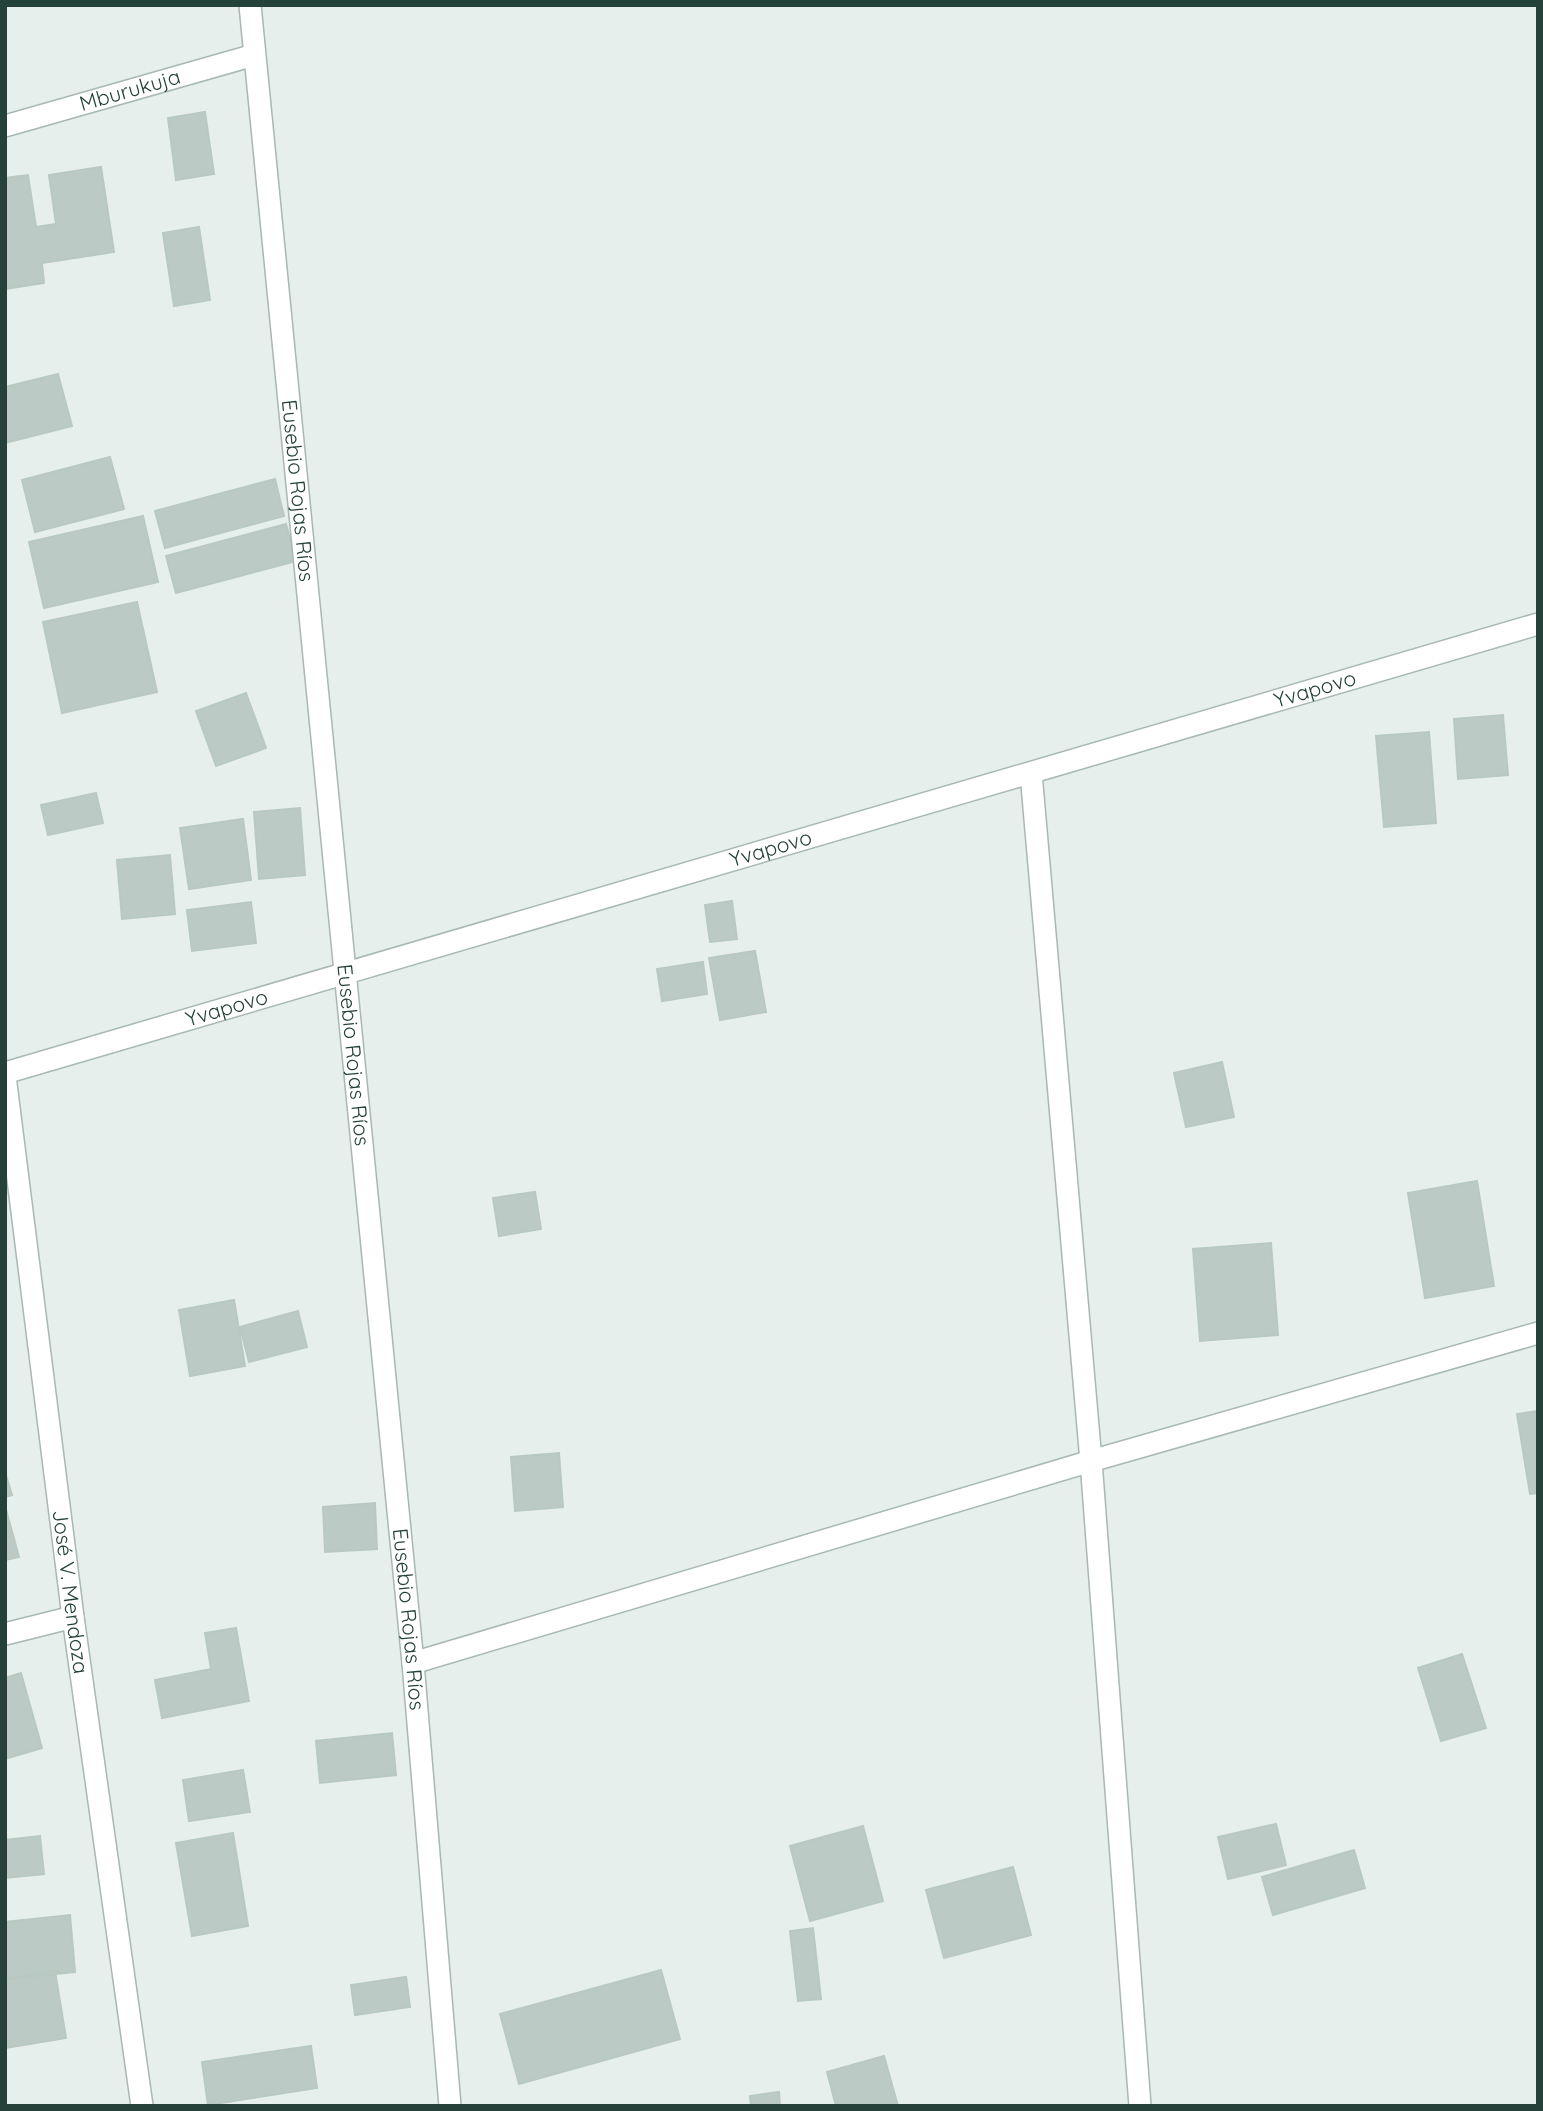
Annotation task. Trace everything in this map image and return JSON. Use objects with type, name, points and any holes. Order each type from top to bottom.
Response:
[{"type":"street","name":"Eusebio Rojas Ríos","points":[[250,5],[343,975],[413,1663],[450,2106]]},
{"type":"street","name":"Mburukuja","points":[[5,126],[254,55]]},
{"type":"street","name":"Yvapovo","points":[[5,1075],[1538,624]]},
{"type":"street","points":[[1031,773],[1091,1461],[1140,2106]]},
{"type":"street","name":"José V. Mendoza","points":[[5,1075],[73,1617],[142,2106]]},
{"type":"street","points":[[413,1663],[1091,1461],[1538,1333]]},
{"type":"street","points":[[5,1634],[73,1617]]},
{"type":"building","points":[[205,112],[214,174],[176,180],[168,118]]},
{"type":"building","points":[[101,167],[114,252],[42,263],[44,283],[5,289],[5,178],[28,175],[36,227],[56,224],[49,175]]},
{"type":"building","points":[[199,227],[210,300],[174,306],[163,233]]},
{"type":"building","points":[[58,374],[72,426],[5,443],[5,387]]},
{"type":"building","points":[[110,457],[124,509],[35,532],[22,480]]},
{"type":"building","points":[[275,479],[284,516],[165,548],[155,511]]},
{"type":"building","points":[[143,516],[158,582],[44,608],[29,542]]},
{"type":"building","points":[[286,524],[296,561],[176,593],[166,556]]},
{"type":"building","points":[[137,602],[157,692],[62,713],[43,622]]},
{"type":"building","points":[[246,693],[266,748],[216,766],[196,711]]},
{"type":"building","points":[[1503,715],[1508,775],[1458,779],[1454,719]]},
{"type":"building","points":[[1429,732],[1436,823],[1384,827],[1376,736]]},
{"type":"building","points":[[96,793],[103,823],[48,835],[41,805]]},
{"type":"building","points":[[300,808],[305,875],[259,879],[254,812]]},
{"type":"building","points":[[243,819],[251,880],[189,889],[180,828]]},
{"type":"building","points":[[170,855],[175,914],[122,919],[117,860]]},
{"type":"building","points":[[732,901],[737,939],[710,942],[705,905]]},
{"type":"building","points":[[251,902],[256,943],[192,951],[187,910]]},
{"type":"building","points":[[755,951],[766,1012],[720,1020],[709,958]]},
{"type":"building","points":[[703,962],[707,994],[662,1001],[657,969]]},
{"type":"building","points":[[1222,1062],[1234,1117],[1186,1127],[1174,1073]]},
{"type":"building","points":[[1477,1181],[1494,1286],[1425,1298],[1408,1193]]},
{"type":"building","points":[[535,1192],[541,1229],[499,1236],[493,1198]]},
{"type":"building","points":[[1271,1243],[1278,1335],[1200,1341],[1193,1249]]},
{"type":"building","points":[[234,1300],[245,1366],[190,1376],[179,1310]]},
{"type":"building","points":[[298,1311],[307,1347],[249,1362],[240,1327]]},
{"type":"building","points":[[1538,1411],[1538,1493],[1530,1494],[1517,1414]]},
{"type":"building","points":[[559,1453],[563,1507],[515,1511],[511,1457]]},
{"type":"building","points":[[5,1472],[12,1495],[5,1497]]},
{"type":"building","points":[[375,1503],[377,1549],[325,1552],[323,1507]]},
{"type":"building","points":[[5,1506],[19,1557],[5,1560]]},
{"type":"building","points":[[236,1628],[249,1701],[162,1718],[155,1680],[211,1669],[205,1633]]},
{"type":"building","points":[[1462,1654],[1486,1728],[1441,1741],[1418,1668]]},
{"type":"building","points":[[21,1673],[42,1748],[5,1759],[5,1678]]},
{"type":"building","points":[[392,1733],[396,1775],[320,1783],[316,1741]]},
{"type":"building","points":[[243,1770],[250,1812],[189,1821],[183,1780]]},
{"type":"building","points":[[1276,1824],[1286,1865],[1228,1879],[1218,1837]]},
{"type":"building","points":[[863,1826],[883,1901],[810,1921],[790,1846]]},
{"type":"building","points":[[233,1833],[248,1926],[192,1936],[176,1843]]},
{"type":"building","points":[[40,1836],[44,1874],[5,1878],[5,1840]]},
{"type":"building","points":[[1354,1850],[1365,1888],[1273,1915],[1262,1877]]},
{"type":"building","points":[[1013,1867],[1031,1935],[944,1958],[926,1890]]},
{"type":"building","points":[[70,1915],[75,1972],[5,1979],[5,1922]]},
{"type":"building","points":[[813,1928],[821,1999],[798,2001],[790,1931]]},
{"type":"building","points":[[661,1970],[680,2039],[519,2084],[500,2014]]},
{"type":"building","points":[[55,1971],[66,2038],[5,2048],[5,1979]]},
{"type":"building","points":[[406,1977],[410,2007],[355,2015],[351,1985]]},
{"type":"building","points":[[311,2046],[317,2088],[208,2105],[202,2062]]},
{"type":"building","points":[[884,2056],[898,2106],[836,2106],[827,2072]]},
{"type":"building","points":[[779,2092],[780,2106],[751,2106],[750,2096]]}]
